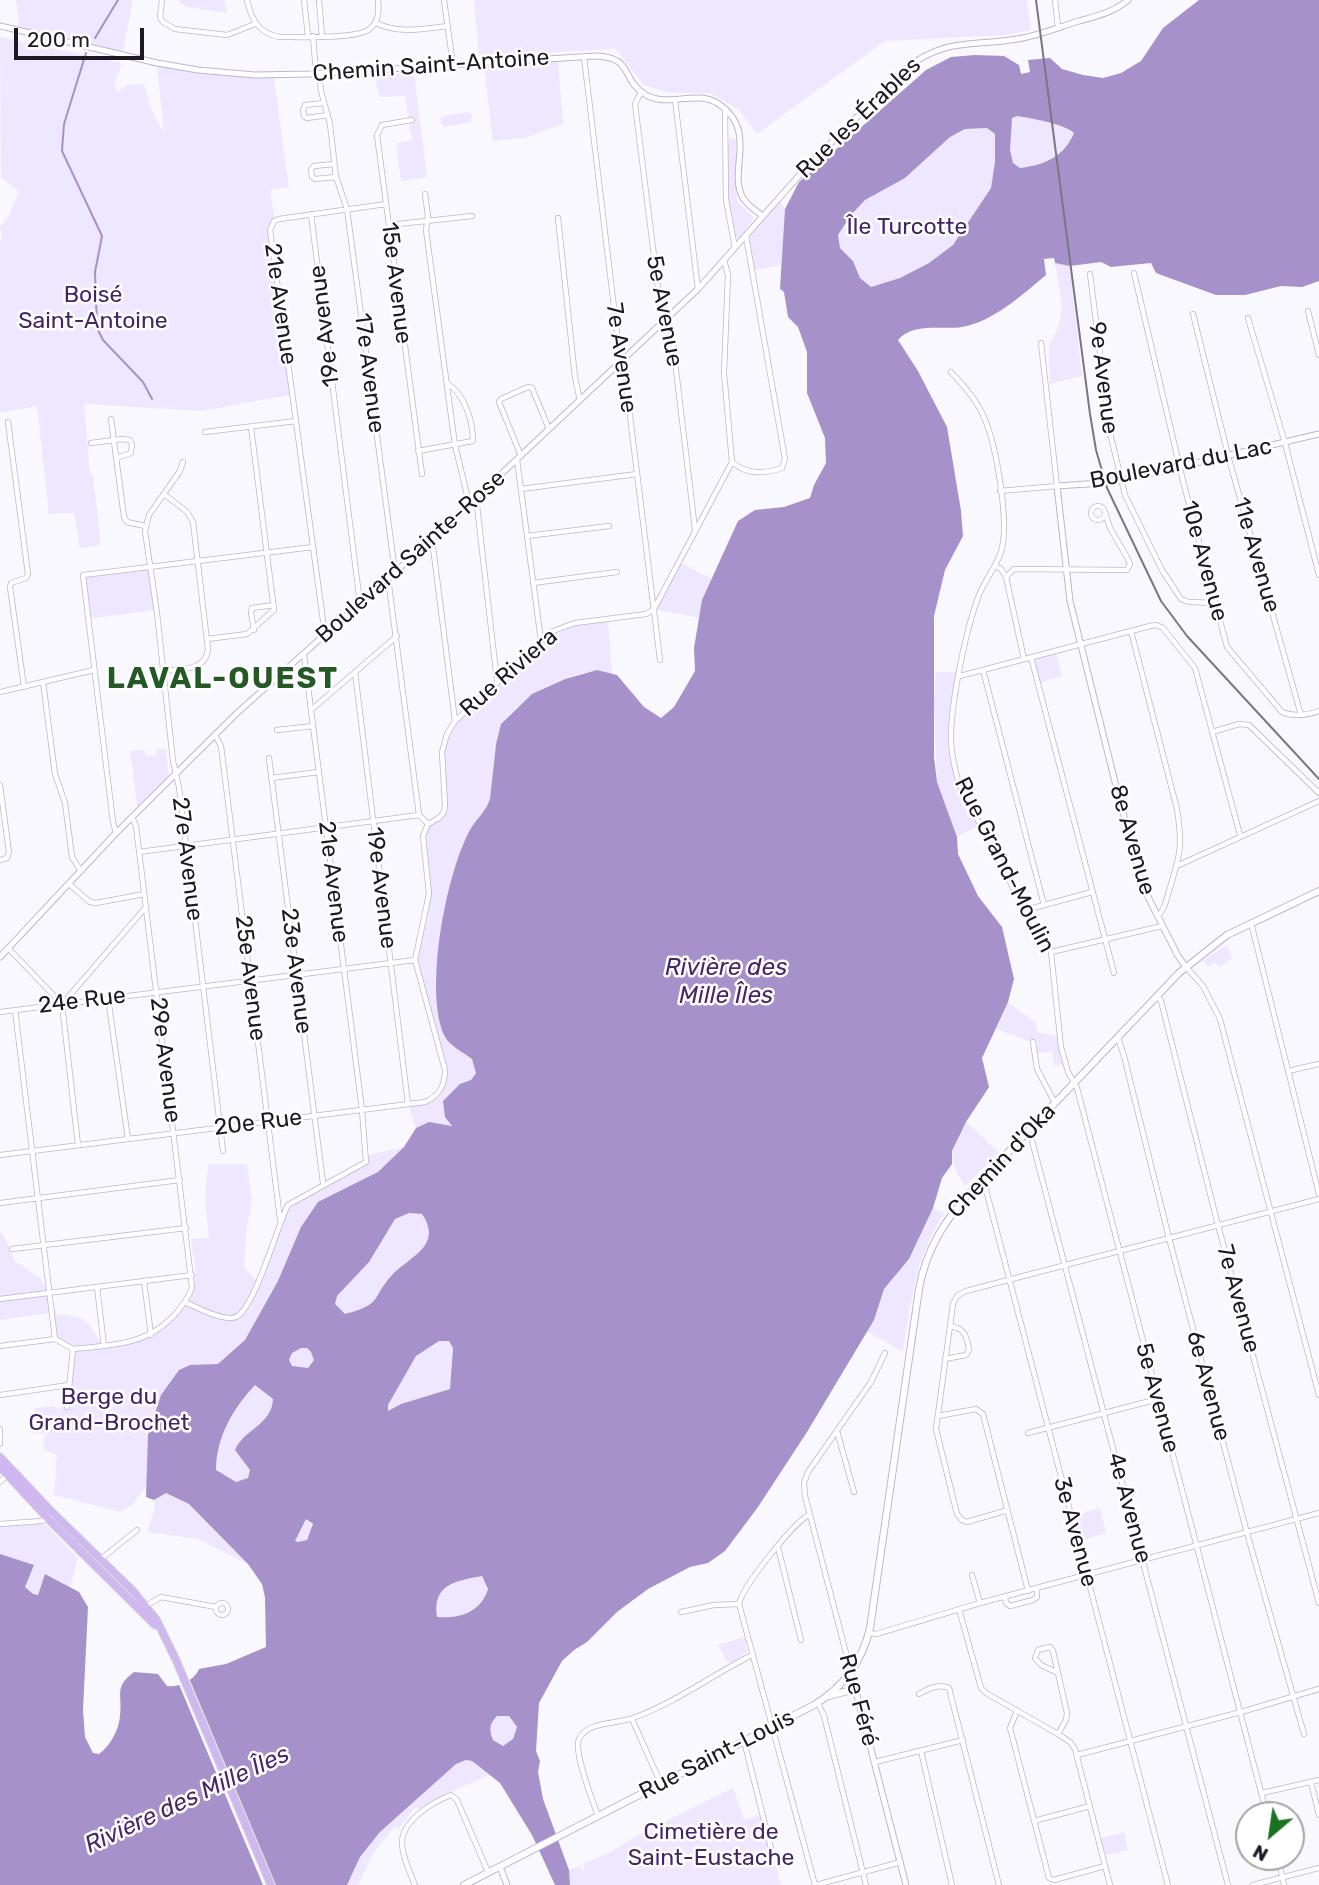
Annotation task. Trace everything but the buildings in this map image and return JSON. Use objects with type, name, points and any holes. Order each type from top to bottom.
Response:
[{"type":"main road","name":"Chemin d'Oka","points":[[851,1672],[864,1650],[868,1633],[922,1274],[943,1226],[981,1181],[1186,967],[1219,940],[1319,891]]},
{"type":"main road","points":[[0,1457],[9,1473]]},
{"type":"main road","points":[[0,1466],[143,1607]]},
{"type":"main road","points":[[51,1516],[100,1559],[161,1628],[271,1885]]},
{"type":"main road","name":"Rue Saint-Louis","points":[[464,1885],[818,1703],[851,1672]]},
{"type":"main road","points":[[827,1696],[855,1689]]},
{"type":"street","points":[[162,0],[160,17],[175,29],[227,35],[255,24]]},
{"type":"street","points":[[247,0],[255,24],[273,36],[360,34],[376,23],[379,11],[377,0]]},
{"type":"street","name":"17e Avenue","points":[[304,0],[328,115],[336,177],[347,209],[395,572]]},
{"type":"street","points":[[319,0],[322,36]]},
{"type":"street","points":[[444,0],[453,65]]},
{"type":"street","points":[[1055,0],[1058,27]]},
{"type":"street","name":"Rue les Érables","points":[[763,216],[805,169],[919,58],[957,44],[1019,39],[1105,14],[1128,0]]},
{"type":"street","points":[[376,23],[386,28],[404,30],[448,26]]},
{"type":"street","name":"Chemin Saint-Antoine","points":[[0,26],[146,61],[198,70],[267,75],[604,56],[618,60],[641,92]]},
{"type":"street","name":"7e Avenue","points":[[584,57],[660,660]]},
{"type":"street","points":[[641,92],[659,100],[706,99],[725,110],[739,131],[741,194],[750,206],[763,216]]},
{"type":"street","name":"5e Avenue","points":[[641,92],[635,104],[636,118],[656,276],[671,328],[695,531]]},
{"type":"street","points":[[676,100],[698,289]]},
{"type":"street","points":[[324,103],[306,105],[304,116],[307,118],[328,115]]},
{"type":"street","points":[[725,110],[726,200],[735,248]]},
{"type":"street","name":"15e Avenue","points":[[412,120],[382,125],[377,132],[422,474]]},
{"type":"street","points":[[725,132],[739,131]]},
{"type":"street","points":[[334,164],[314,166],[311,169],[312,177],[336,177]]},
{"type":"street","points":[[425,194],[455,445],[469,503]]},
{"type":"street","points":[[311,214],[386,204]]},
{"type":"street","name":"21e Avenue","points":[[311,214],[279,219],[273,223],[271,234],[325,636]]},
{"type":"street","name":"19e Avenue","points":[[311,214],[360,604]]},
{"type":"street","points":[[389,225],[472,216]]},
{"type":"street","name":"Boulevard Sainte-Rose","points":[[0,957],[116,833],[215,735],[580,401],[698,289],[763,216]]},
{"type":"street","points":[[558,218],[580,401]]},
{"type":"street","points":[[732,461],[740,470],[748,472],[777,470],[782,468],[785,459],[746,236]]},
{"type":"street","points":[[654,609],[732,461],[724,373],[728,275],[724,260]]},
{"type":"street","name":"10e Avenue","points":[[1133,273],[1179,467],[1231,655],[1274,706],[1288,715],[1301,715]]},
{"type":"street","name":"9e Avenue","points":[[1090,274],[1110,433],[1125,495],[1162,569],[1181,599],[1215,603]]},
{"type":"street","points":[[1308,311],[1319,355]]},
{"type":"street","name":"11e Avenue","points":[[1193,314],[1228,456],[1301,715]]},
{"type":"street","points":[[1248,318],[1319,575]]},
{"type":"street","name":"8e Avenue","points":[[1041,343],[1070,601],[1143,887],[1162,926],[1186,967],[1203,986],[1220,1019],[1319,1395]]},
{"type":"street","name":"Rue Grand-Moulin","points":[[951,372],[972,397],[985,419],[995,456],[1004,536],[1001,552],[978,597],[960,676],[951,741],[954,764],[959,784],[1051,952],[1059,1035],[1067,1071],[1074,1083]]},
{"type":"street","points":[[418,451],[473,441],[464,402],[455,388],[447,383]]},
{"type":"street","points":[[541,641],[519,458],[499,402],[527,387],[532,388],[549,429]]},
{"type":"street","points":[[111,419],[125,520],[145,526],[152,510],[183,463]]},
{"type":"street","points":[[205,432],[296,421]]},
{"type":"street","points":[[8,422],[28,573],[24,579],[11,583],[10,587],[24,687]]},
{"type":"street","points":[[207,639],[247,634],[272,613],[274,605],[251,427]]},
{"type":"street","name":"Boulevard du Lac","points":[[1000,491],[1128,479],[1319,435]]},
{"type":"street","points":[[91,443],[126,439],[132,444],[131,453],[116,458]]},
{"type":"street","points":[[521,489],[637,474]]},
{"type":"street","points":[[163,671],[191,668],[201,664],[208,653],[190,516],[164,494]]},
{"type":"street","points":[[476,498],[497,682]]},
{"type":"street","points":[[1006,577],[1014,569],[1124,571],[1129,567],[1128,559],[1110,528],[1105,512],[1101,506],[1092,508],[1092,517],[1110,528]]},
{"type":"street","points":[[1098,520],[1103,519],[1105,512]]},
{"type":"street","name":"27e Avenue","points":[[145,526],[223,1151]]},
{"type":"street","points":[[527,536],[609,526]]},
{"type":"street","points":[[432,539],[455,722]]},
{"type":"street","points":[[116,833],[83,575],[313,547]]},
{"type":"street","points":[[994,566],[1001,569],[1006,577],[1024,659]]},
{"type":"street","points":[[533,583],[617,572]]},
{"type":"street","points":[[388,578],[419,816],[428,824]]},
{"type":"street","points":[[254,630],[252,608],[274,605]]},
{"type":"street","name":"Rue Riviera","points":[[432,1099],[444,1085],[445,1070],[415,960],[429,894],[423,836],[428,824],[444,812],[442,752],[447,734],[455,722],[553,631],[565,625],[646,614],[654,609]]},
{"type":"street","points":[[960,676],[1156,625],[1163,628],[1195,668],[1240,835]]},
{"type":"street","points":[[1131,631],[1177,809],[1181,835],[1178,865],[1163,910],[1157,916]]},
{"type":"street","points":[[311,711],[397,635]]},
{"type":"street","name":"21e Avenue","points":[[304,655],[362,1110]]},
{"type":"street","points":[[1031,657],[1114,973]]},
{"type":"street","points":[[0,692],[94,670]]},
{"type":"street","points":[[983,670],[1044,905]]},
{"type":"street","name":"19e Avenue","points":[[355,672],[408,1104]]},
{"type":"street","points":[[43,682],[55,774],[65,803],[72,857],[81,871]]},
{"type":"street","points":[[1301,715],[1319,711]]},
{"type":"street","points":[[1212,732],[1239,724],[1249,725],[1319,793]]},
{"type":"street","points":[[277,730],[313,726]]},
{"type":"street","name":"25e Avenue","points":[[215,735],[221,746],[280,1223]]},
{"type":"street","name":"23e Avenue","points":[[269,758],[323,1184]]},
{"type":"street","points":[[271,778],[318,772]]},
{"type":"street","points":[[0,785],[9,852],[7,858],[0,860]]},
{"type":"street","points":[[1178,865],[1319,802]]},
{"type":"street","points":[[139,852],[419,816]]},
{"type":"street","name":"29e Avenue","points":[[132,817],[139,852],[192,1275],[192,1287],[185,1302]]},
{"type":"street","points":[[69,884],[90,902],[96,903],[144,894]]},
{"type":"street","points":[[1026,910],[1092,892]]},
{"type":"street","points":[[62,1004],[146,907]]},
{"type":"street","points":[[1008,1510],[967,1522],[957,1514],[936,1429],[953,1304],[957,1296],[1066,1264],[1319,1197],[1251,923]]},
{"type":"street","points":[[1051,952],[1162,926]]},
{"type":"street","points":[[9,949],[62,1004],[78,1145]]},
{"type":"street","name":"24e Rue","points":[[0,1012],[415,960]]},
{"type":"street","name":"7e Avenue","points":[[1157,996],[1161,1000],[1319,1603]]},
{"type":"street","points":[[108,998],[128,1139]]},
{"type":"street","points":[[15,1010],[55,1339]]},
{"type":"street","name":"6e Avenue","points":[[1118,1038],[1247,1533],[1304,1734]]},
{"type":"street","points":[[1033,1042],[1037,1069],[1055,1103]]},
{"type":"street","points":[[1288,1071],[1319,1064]]},
{"type":"street","name":"5e Avenue","points":[[1074,1083],[1264,1801]]},
{"type":"street","name":"20e Rue","points":[[0,1155],[432,1099]]},
{"type":"street","points":[[0,1346],[55,1339],[73,1349],[140,1340],[166,1325],[185,1302],[226,1318],[236,1317],[244,1311],[258,1282],[288,1205],[366,1162],[362,1110]]},
{"type":"street","name":"4e Avenue","points":[[1028,1131],[1066,1264],[1228,1885]]},
{"type":"street","points":[[0,1203],[180,1181]]},
{"type":"street","name":"3e Avenue","points":[[981,1181],[986,1190],[1168,1885]]},
{"type":"street","points":[[12,1249],[186,1228]]},
{"type":"street","points":[[0,1299],[192,1275]]},
{"type":"street","points":[[144,1281],[150,1335]]},
{"type":"street","points":[[97,1287],[104,1346]]},
{"type":"street","points":[[945,1359],[967,1355],[969,1350],[965,1333],[958,1327],[950,1326]]},
{"type":"street","points":[[67,1407],[73,1349]]},
{"type":"street","name":"Rue Féré","points":[[885,1353],[871,1382],[804,1479],[804,1490],[906,1885]]},
{"type":"street","points":[[1310,1359],[1319,1356]]},
{"type":"street","points":[[0,1395],[69,1385]]},
{"type":"street","points":[[1028,1433],[1158,1398]]},
{"type":"street","points":[[938,1416],[976,1409],[982,1411],[1028,1591]]},
{"type":"street","points":[[0,1429],[0,1444]]},
{"type":"street","points":[[837,1430],[854,1492]]},
{"type":"street","points":[[0,1482],[9,1473]]},
{"type":"street","points":[[868,1633],[876,1634],[980,1603],[1319,1513]]},
{"type":"street","points":[[809,1515],[799,1521],[742,1594],[739,1604],[752,1655],[816,1885],[901,1862]]},
{"type":"street","points":[[0,1524],[42,1521],[51,1516]]},
{"type":"street","points":[[100,1559],[136,1530]]},
{"type":"street","points":[[778,1546],[801,1640]]},
{"type":"street","points":[[972,1575],[980,1603]]},
{"type":"street","points":[[1004,1597],[1010,1606],[1033,1600],[1037,1597],[1037,1589]]},
{"type":"street","points":[[143,1607],[161,1597],[216,1607]]},
{"type":"street","points":[[681,1612],[714,1605],[739,1604]]},
{"type":"street","points":[[959,1609],[981,1688],[1070,1742],[1077,1755],[1110,1885]]},
{"type":"street","points":[[1058,1673],[1041,1665],[1035,1658],[1038,1650],[1050,1647],[1053,1651],[1058,1673],[1067,1713],[1058,1734]]},
{"type":"street","points":[[598,1817],[577,1752],[578,1740],[583,1732],[632,1719],[752,1655]]},
{"type":"street","points":[[919,1694],[929,1688],[949,1688],[999,1885]]},
{"type":"street","points":[[1077,1755],[1319,1689]]},
{"type":"street","points":[[818,1703],[824,1716],[866,1885]]},
{"type":"street","points":[[1017,1711],[1010,1728],[1047,1874],[1051,1880],[1105,1866]]},
{"type":"street","points":[[632,1719],[661,1784]]},
{"type":"street","points":[[875,1762],[963,1740]]},
{"type":"street","points":[[744,1741],[771,1848]]},
{"type":"street","points":[[921,1751],[952,1885]]},
{"type":"street","points":[[1262,1793],[1319,1780]]},
{"type":"street","points":[[1311,1782],[1319,1815]]},
{"type":"street","points":[[415,1885],[402,1847],[403,1836],[421,1812],[436,1801],[453,1796],[488,1873]]},
{"type":"street","points":[[1034,1821],[1090,1806]]},
{"type":"street","points":[[500,1867],[507,1885]]},
{"type":"street","points":[[1253,1885],[1319,1868]]},
{"type":"street","points":[[1282,1871],[1284,1885]]},
{"type":"green space","points":[[16,0],[133,0],[123,51],[19,27]]},
{"type":"green space","points":[[177,0],[224,0],[227,13],[186,7]]},
{"type":"green space","points":[[474,0],[1027,0],[1031,30],[1006,35],[885,41],[757,134],[739,110],[710,93],[670,93],[644,85],[616,49],[479,56]]},
{"type":"green space","name":"Boisé Saint-Antoine","points":[[0,37],[122,63],[115,81],[116,93],[127,85],[144,84],[150,106],[164,134],[157,63],[223,73],[273,73],[289,187],[270,190],[275,221],[271,226],[290,395],[201,411],[84,404],[90,474],[93,474],[101,545],[80,548],[74,513],[49,514],[37,406],[0,413],[0,226],[8,217],[19,191],[1,178]]},
{"type":"green space","points":[[558,61],[563,124],[525,138],[493,141],[484,66]]},
{"type":"green space","points":[[414,73],[427,177],[401,181],[396,143],[412,140],[405,96],[379,97],[375,74]]},
{"type":"green space","points":[[468,112],[472,115],[471,122],[445,127],[442,125],[440,119],[443,116]]},
{"type":"green space","points":[[1016,116],[1055,124],[1074,133],[1059,154],[1037,165],[1020,168],[1013,163],[1010,150],[1011,118]]},
{"type":"green space","name":"Île Turcotte","points":[[987,128],[995,133],[995,162],[991,188],[954,245],[929,263],[900,278],[870,287],[860,278],[853,261],[840,248],[838,235],[851,215],[865,200],[905,178],[950,137],[965,129]]},
{"type":"green space","points":[[731,137],[736,140],[737,201],[754,218],[739,239],[736,237],[728,198],[727,145]]},
{"type":"green space","points":[[779,199],[785,209],[782,265],[751,271],[745,236]]},
{"type":"green space","points":[[1055,263],[1070,266],[1082,376],[1050,384],[1049,343],[1061,315]]},
{"type":"green space","points":[[679,562],[712,579],[699,618],[654,609]]},
{"type":"green space","points":[[149,567],[156,610],[87,619],[83,575]]},
{"type":"green space","points":[[608,620],[612,674],[598,671],[584,673],[544,688],[520,705],[499,730],[488,807],[470,830],[446,905],[435,978],[443,1034],[449,1042],[472,1059],[476,1073],[471,1080],[460,1084],[450,1128],[433,1123],[416,1128],[408,1104],[432,1099],[445,1079],[415,959],[428,897],[421,835],[444,812],[444,765],[448,737],[467,711],[484,694],[542,645],[571,627]]},
{"type":"green space","points":[[1056,653],[1062,676],[1039,683],[1032,658]]},
{"type":"green space","points":[[936,672],[960,672],[951,741],[959,784],[981,825],[957,837],[937,782],[934,703]]},
{"type":"green space","points":[[156,749],[166,749],[169,779],[138,811],[130,751],[145,750],[146,756],[157,755]]},
{"type":"green space","points":[[1227,945],[1232,958],[1220,967],[1214,962],[1209,967],[1202,961]]},
{"type":"green space","points":[[1008,1002],[1036,1023],[1037,1032],[1058,1036],[1064,1064],[1054,1066],[1052,1051],[1036,1054],[1038,1043],[1035,1040],[1028,1041],[995,1028]]},
{"type":"green space","points":[[966,1122],[999,1152],[965,1186],[955,1167],[953,1154]]},
{"type":"green space","name":"Berge du Grand-Brochet","points":[[404,1147],[395,1218],[409,1213],[423,1214],[428,1225],[427,1242],[416,1256],[393,1274],[372,1303],[345,1314],[323,1351],[281,1397],[264,1424],[248,1564],[198,1539],[147,1532],[154,1511],[154,1500],[146,1497],[147,1485],[132,1505],[120,1512],[54,1495],[57,1455],[45,1450],[43,1442],[46,1434],[31,1433],[30,1420],[35,1408],[53,1406],[59,1409],[60,1415],[69,1385],[73,1349],[56,1339],[49,1294],[57,1315],[74,1316],[85,1321],[102,1345],[150,1335],[175,1313],[194,1288],[191,1239],[209,1238],[205,1199],[208,1164],[247,1164],[252,1201],[244,1267],[258,1282],[288,1205],[366,1162],[367,1155]]},
{"type":"green space","points":[[933,1208],[944,1213],[920,1263],[903,1352],[866,1331],[874,1320],[884,1289],[909,1259]]},
{"type":"green space","points":[[2,1232],[15,1261],[40,1278],[46,1288],[50,1313],[0,1320]]},
{"type":"green space","points":[[448,1340],[453,1347],[450,1389],[401,1404],[388,1412],[388,1406],[410,1364],[436,1342]]},
{"type":"green space","points":[[1100,1508],[1106,1533],[1078,1542],[1071,1517]]},
{"type":"green space","points":[[306,1518],[313,1527],[307,1540],[294,1541]]},
{"type":"green space","points":[[45,1524],[78,1558],[70,1587],[46,1574],[37,1595],[25,1587],[34,1565],[0,1554],[0,1525]]},
{"type":"green space","points":[[482,1576],[488,1589],[475,1609],[454,1617],[437,1618],[436,1607],[442,1591],[463,1580]]},
{"type":"green space","points":[[745,1637],[747,1652],[731,1663],[726,1660],[718,1645]]},
{"type":"green space","points":[[497,1716],[509,1716],[517,1727],[513,1739],[503,1746],[493,1740],[491,1733],[491,1724]]},
{"type":"green space","points":[[472,1761],[488,1775],[419,1809],[415,1808],[399,1828],[400,1831],[395,1826],[374,1852],[358,1885],[347,1885],[360,1857],[380,1832],[456,1764]]},
{"type":"green space","name":"Cimetière de Saint-Eustache","points":[[733,1788],[744,1820],[762,1815],[781,1885],[570,1885],[569,1870],[580,1866],[585,1874],[583,1863],[611,1852],[636,1836]]},
{"type":"green space","points":[[1124,1832],[1128,1850],[1106,1855],[1101,1838]]},
{"type":"water","name":"Rivière des Mille Îles","points":[[1199,0],[1319,0],[1319,281],[1302,287],[1281,286],[1245,295],[1216,295],[1156,273],[1151,263],[1111,267],[1101,262],[1070,266],[1055,263],[1054,258],[1044,259],[1046,275],[996,313],[962,327],[912,331],[898,340],[918,371],[947,427],[961,511],[963,536],[945,570],[934,616],[934,757],[937,782],[957,837],[958,854],[978,896],[1002,927],[1014,979],[1008,1002],[982,1058],[989,1087],[966,1122],[952,1151],[952,1164],[942,1178],[933,1208],[909,1259],[884,1289],[874,1320],[807,1432],[758,1507],[725,1551],[708,1563],[690,1567],[648,1589],[574,1650],[562,1661],[539,1703],[536,1751],[540,1761],[538,1772],[543,1799],[569,1870],[570,1885],[555,1885],[532,1835],[500,1783],[472,1761],[466,1760],[456,1764],[380,1832],[360,1857],[347,1885],[0,1885],[0,1554],[34,1565],[25,1587],[33,1594],[38,1595],[45,1574],[79,1592],[88,1607],[83,1710],[85,1737],[93,1753],[99,1754],[113,1737],[119,1721],[121,1687],[134,1672],[158,1674],[167,1686],[176,1686],[190,1680],[199,1669],[226,1664],[266,1647],[265,1597],[262,1584],[248,1564],[189,1504],[166,1493],[154,1500],[146,1497],[148,1435],[161,1395],[179,1370],[190,1365],[218,1364],[245,1340],[278,1281],[301,1227],[318,1202],[378,1172],[404,1147],[416,1128],[429,1122],[452,1126],[445,1117],[443,1101],[460,1084],[471,1080],[476,1073],[472,1059],[446,1039],[438,1015],[436,990],[440,932],[461,850],[490,799],[501,724],[532,694],[565,679],[597,670],[617,675],[644,707],[661,718],[674,707],[695,671],[694,648],[702,600],[738,521],[755,510],[784,507],[810,498],[826,463],[825,438],[807,393],[807,352],[798,327],[788,317],[784,292],[780,289],[785,209],[799,182],[926,70],[951,57],[1004,56],[1019,65],[1021,74],[1030,72],[1028,60],[1050,58],[1062,69],[1103,78],[1121,73],[1141,61],[1163,28]],"holes":[[[1017,116],[1055,124],[1074,133],[1059,154],[1037,165],[1020,168],[1013,163],[1010,150],[1012,118]],[[987,128],[995,134],[991,188],[953,245],[929,263],[900,278],[871,287],[860,278],[853,261],[840,248],[838,235],[865,200],[905,178],[950,137],[965,129]],[[409,1213],[422,1214],[429,1234],[422,1249],[393,1274],[372,1303],[345,1314],[335,1304],[337,1296],[369,1262],[395,1219]],[[439,1341],[449,1341],[453,1348],[450,1389],[401,1404],[388,1411],[388,1405],[416,1356]],[[301,1348],[307,1348],[314,1360],[308,1368],[292,1366],[289,1360],[292,1353]],[[255,1385],[273,1399],[268,1415],[235,1450],[250,1470],[248,1478],[236,1482],[216,1470],[219,1446],[227,1424]],[[306,1519],[313,1524],[307,1540],[295,1541]],[[482,1576],[488,1589],[480,1603],[468,1612],[454,1617],[437,1617],[438,1597],[455,1582]],[[497,1716],[509,1716],[517,1727],[513,1739],[503,1746],[493,1740],[491,1724]]]},
{"type":"pier","points":[[189,1678],[276,1885],[263,1885],[178,1682]]},
{"type":"waterway","points":[[95,38],[118,0]]},
{"type":"waterway","points":[[86,53],[64,124],[62,151],[102,236],[95,272],[97,328],[103,340],[143,382],[152,399]]},
{"type":"tram line","points":[[1036,0],[1090,414],[1096,450],[1107,488],[1161,601],[1187,636],[1319,779]]},
{"type":"district","name":"LAVAL-OUEST","points":[[223,679]]}]
